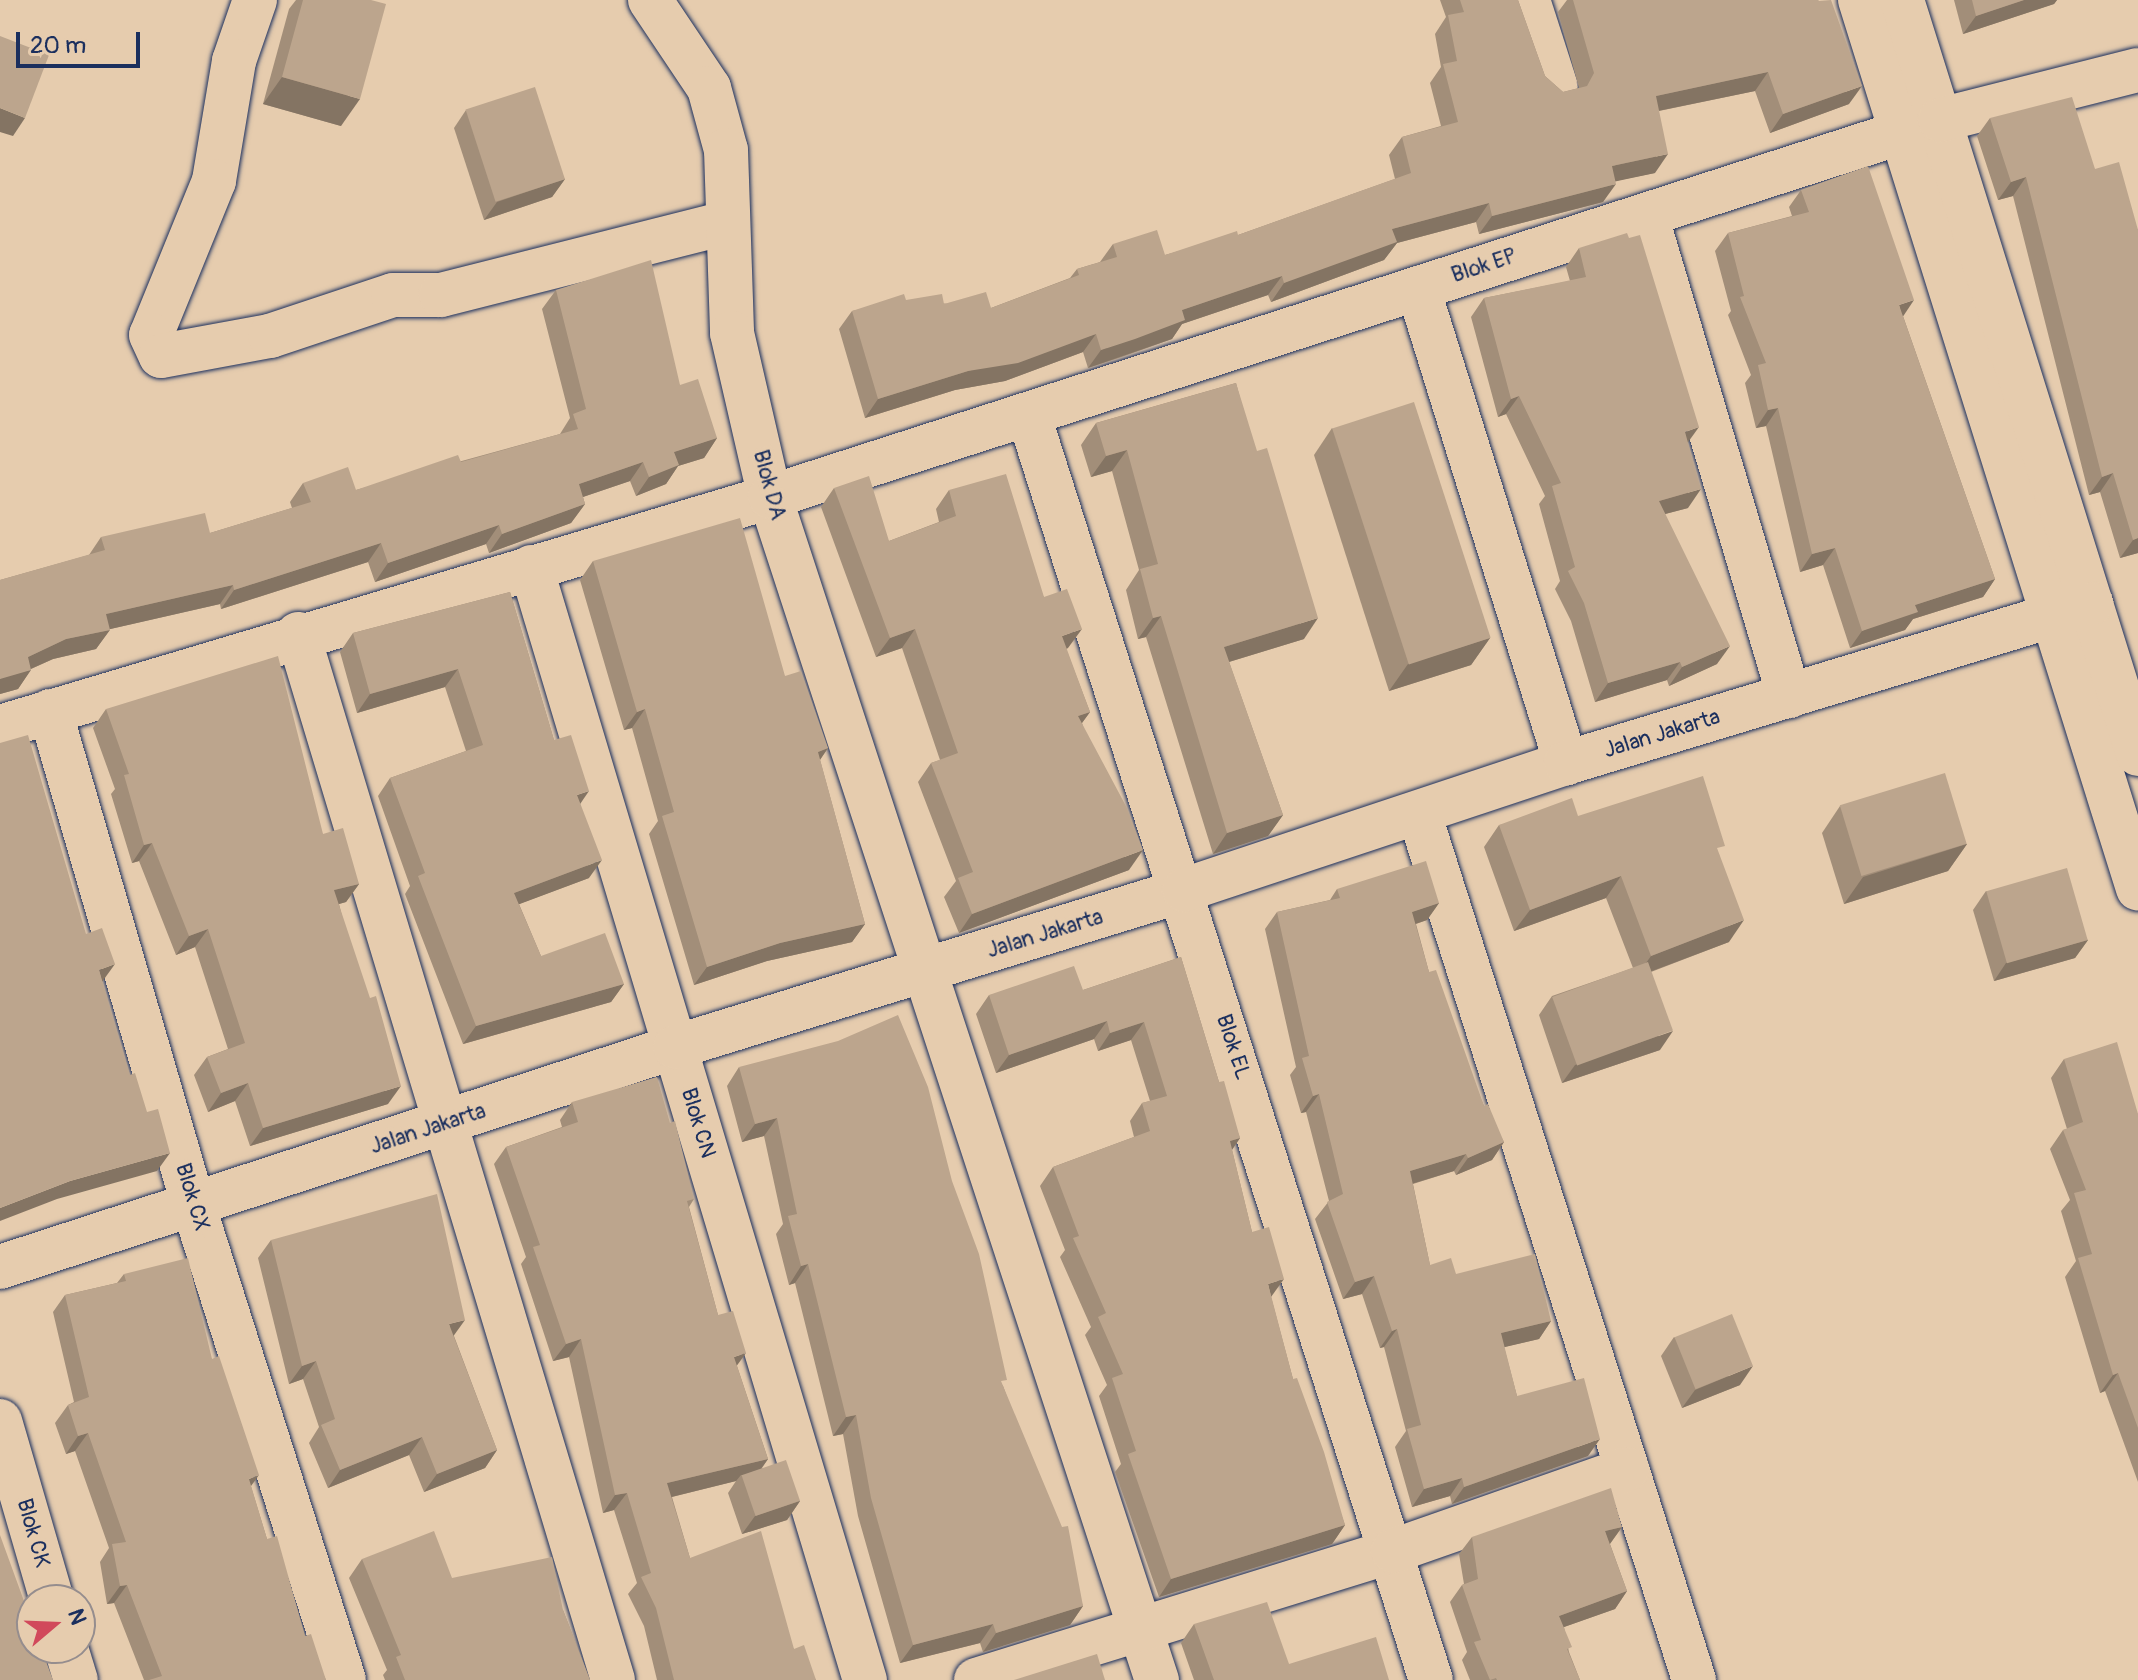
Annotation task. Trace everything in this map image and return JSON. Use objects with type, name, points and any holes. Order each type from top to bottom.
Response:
[{"type":"street","points":[[255,0],[234,61],[214,181],[151,335],[161,356],[270,336],[393,295],[420,298],[455,293],[725,223]]},
{"type":"street","name":"Blok DA","points":[[650,0],[709,88],[726,150],[725,223],[732,333],[770,497],[1157,1680]]},
{"type":"street","points":[[1528,0],[1556,87]]},
{"type":"street","points":[[1860,0],[1921,128],[2072,611],[2138,889]]},
{"type":"street","points":[[1902,0],[1921,128]]},
{"type":"street","name":"Blok EP","points":[[0,727],[298,634],[770,497],[1921,128],[2138,70]]},
{"type":"street","points":[[1646,215],[1789,696]]},
{"type":"street","points":[[1418,288],[1566,763]]},
{"type":"street","name":"Blok EL","points":[[1029,416],[1184,890],[1431,1680]]},
{"type":"street","name":"Blok CN","points":[[531,567],[865,1680]]},
{"type":"street","points":[[2072,611],[2138,754]]},
{"type":"street","name":"Jalan Jakarta","points":[[0,1267],[675,1047],[1184,890],[1566,763],[2072,611]]},
{"type":"street","points":[[298,634],[443,1125],[613,1680]]},
{"type":"street","name":"Blok CX","points":[[50,711],[193,1204],[344,1680]]},
{"type":"street","points":[[1419,813],[1694,1680]]},
{"type":"street","name":"Blok CK","points":[[0,1421],[47,1584]]},
{"type":"street","points":[[976,1680],[1393,1551],[1627,1469]]},
{"type":"building","points":[[303,0],[371,0],[386,4],[360,99],[282,77]]},
{"type":"building","points":[[1460,0],[1518,0],[1545,76],[1563,92],[1587,86],[1594,73],[1573,0],[1831,0],[1862,86],[1783,114],[1768,72],[1656,96],[1668,154],[1612,166],[1616,184],[1492,216],[1489,203],[1392,229],[1397,242],[1284,283],[1282,276],[1182,310],[1185,320],[1135,339],[1101,350],[1096,334],[1018,363],[968,371],[878,399],[852,311],[904,294],[906,300],[942,294],[944,304],[986,292],[991,308],[1079,275],[1077,269],[1117,257],[1113,244],[1157,230],[1165,255],[1237,231],[1238,235],[1411,173],[1402,137],[1458,122],[1443,64],[1457,61],[1448,15],[1464,12]]},
{"type":"building","points":[[1972,0],[2024,0],[1976,16]]},
{"type":"building","points":[[0,36],[49,55],[25,118],[0,108]]},
{"type":"building","points":[[535,87],[565,179],[496,202],[466,110]]},
{"type":"building","points":[[2072,97],[2095,169],[2119,162],[2138,230],[2138,538],[2133,540],[2113,473],[2102,477],[2026,177],[2011,182],[1990,118]]},
{"type":"building","points":[[1868,166],[1914,300],[1899,305],[1995,579],[1915,605],[1918,612],[1862,631],[1835,548],[1812,554],[1778,408],[1768,410],[1758,365],[1766,363],[1740,297],[1744,296],[1728,233],[1809,212],[1801,190]]},
{"type":"building","points":[[1627,233],[1629,238],[1640,235],[1699,427],[1685,432],[1701,489],[1659,501],[1730,646],[1682,667],[1680,662],[1608,683],[1584,603],[1568,571],[1575,567],[1552,486],[1561,483],[1519,396],[1511,399],[1484,298],[1586,277],[1579,248]]},
{"type":"building","points":[[651,260],[680,385],[698,379],[717,438],[674,452],[679,465],[649,477],[643,462],[579,484],[585,504],[502,534],[499,525],[388,563],[381,543],[234,590],[233,585],[106,614],[110,630],[66,639],[28,657],[31,670],[0,679],[0,580],[105,550],[101,537],[205,513],[210,533],[311,502],[303,483],[348,467],[356,490],[458,455],[461,462],[578,429],[573,414],[586,409],[556,290]]},
{"type":"building","points":[[1236,383],[1257,451],[1267,448],[1318,618],[1224,647],[1283,815],[1227,833],[1161,616],[1153,618],[1140,569],[1158,564],[1127,450],[1106,456],[1096,423]]},
{"type":"building","points":[[1414,402],[1491,638],[1409,664],[1332,429]]},
{"type":"building","points":[[1006,474],[1044,597],[1067,589],[1082,629],[1062,636],[1090,712],[1078,716],[1127,808],[1143,850],[972,914],[958,878],[973,872],[931,763],[958,753],[915,629],[890,638],[834,488],[869,476],[889,541],[956,516],[949,490]]},
{"type":"building","points":[[740,518],[785,676],[801,671],[828,748],[818,752],[865,924],[780,943],[707,967],[662,816],[674,812],[645,709],[637,712],[593,561]]},
{"type":"building","points":[[510,592],[554,740],[571,735],[589,791],[577,795],[602,860],[514,893],[541,956],[605,933],[624,984],[476,1026],[418,876],[425,873],[390,778],[483,745],[458,669],[370,694],[353,633]]},
{"type":"building","points":[[278,656],[323,834],[343,828],[359,884],[334,890],[370,998],[376,996],[401,1086],[263,1128],[248,1083],[221,1093],[207,1057],[245,1043],[208,929],[189,936],[152,843],[144,845],[124,775],[129,774],[106,709]]},
{"type":"building","points":[[28,735],[86,934],[102,928],[115,964],[99,970],[130,1075],[135,1073],[147,1112],[158,1109],[170,1153],[70,1181],[0,1208],[0,743]]},
{"type":"building","points":[[1945,773],[1967,844],[1861,876],[1840,805]]},
{"type":"building","points":[[1703,776],[1725,846],[1717,848],[1744,920],[1651,956],[1621,876],[1530,910],[1499,825],[1572,798],[1578,816]]},
{"type":"building","points":[[1426,861],[1439,903],[1412,912],[1429,972],[1436,970],[1484,1106],[1488,1104],[1504,1142],[1468,1158],[1466,1154],[1410,1171],[1430,1265],[1451,1258],[1456,1274],[1535,1254],[1551,1321],[1501,1333],[1517,1396],[1584,1378],[1600,1439],[1464,1487],[1462,1478],[1424,1489],[1407,1429],[1421,1425],[1397,1329],[1392,1331],[1374,1276],[1355,1282],[1327,1202],[1343,1194],[1319,1094],[1313,1096],[1302,1058],[1309,1056],[1277,912],[1340,898],[1337,889]]},
{"type":"building","points":[[2067,868],[2088,940],[2007,963],[1986,891]]},
{"type":"building","points":[[1181,957],[1219,1082],[1224,1081],[1240,1138],[1230,1141],[1252,1232],[1269,1227],[1284,1279],[1268,1284],[1293,1379],[1297,1378],[1324,1452],[1345,1525],[1171,1579],[1128,1454],[1136,1451],[1112,1378],[1123,1374],[1098,1317],[1106,1313],[1073,1238],[1079,1236],[1053,1167],[1150,1131],[1142,1103],[1167,1096],[1144,1022],[1110,1033],[1107,1021],[1009,1055],[989,995],[1074,966],[1083,990]]},
{"type":"building","points":[[1648,962],[1673,1031],[1577,1065],[1552,997]]},
{"type":"building","points":[[898,1015],[928,1087],[952,1181],[979,1254],[1007,1380],[1001,1381],[1062,1527],[1068,1526],[1083,1606],[996,1633],[993,1624],[913,1645],[871,1498],[856,1415],[846,1417],[808,1264],[801,1266],[788,1216],[797,1214],[777,1118],[755,1124],[739,1067],[838,1041]]},
{"type":"building","points":[[2117,1042],[2138,1114],[2138,1428],[2118,1373],[2113,1375],[2078,1258],[2092,1254],[2074,1193],[2086,1190],[2063,1130],[2083,1122],[2064,1059]]},
{"type":"building","points":[[657,1077],[670,1123],[675,1121],[694,1199],[687,1201],[718,1315],[733,1311],[746,1353],[734,1357],[768,1459],[667,1483],[690,1558],[761,1531],[794,1649],[804,1645],[816,1680],[674,1680],[656,1608],[641,1577],[651,1573],[627,1493],[615,1495],[581,1339],[566,1344],[533,1247],[540,1245],[506,1147],[578,1122],[572,1102]]},
{"type":"building","points":[[437,1194],[465,1320],[449,1324],[497,1450],[437,1474],[422,1437],[340,1470],[321,1425],[335,1419],[316,1361],[302,1366],[271,1240]]},
{"type":"building","points":[[188,1258],[212,1359],[219,1356],[259,1475],[249,1479],[267,1539],[277,1536],[305,1636],[311,1634],[326,1680],[149,1680],[162,1676],[127,1585],[120,1586],[112,1544],[126,1542],[88,1433],[78,1436],[68,1405],[89,1397],[65,1295],[126,1281],[124,1274]]},
{"type":"building","points":[[1732,1314],[1753,1366],[1695,1389],[1675,1337]]},
{"type":"building","points":[[786,1460],[800,1501],[756,1516],[742,1475]]},
{"type":"building","points":[[1611,1488],[1622,1527],[1605,1531],[1627,1591],[1559,1616],[1572,1647],[1567,1649],[1580,1680],[1490,1680],[1474,1642],[1481,1640],[1462,1585],[1478,1579],[1472,1537]]},
{"type":"building","points":[[434,1531],[452,1578],[552,1557],[563,1610],[590,1680],[405,1680],[396,1657],[401,1655],[362,1559]]},
{"type":"building","points":[[0,1535],[18,1584],[16,1664],[47,1664],[53,1680],[0,1680]]},
{"type":"building","points":[[1267,1602],[1289,1664],[1376,1637],[1389,1680],[1214,1680],[1194,1624]]},
{"type":"building","points":[[1097,1654],[1105,1680],[1014,1680]]}]
